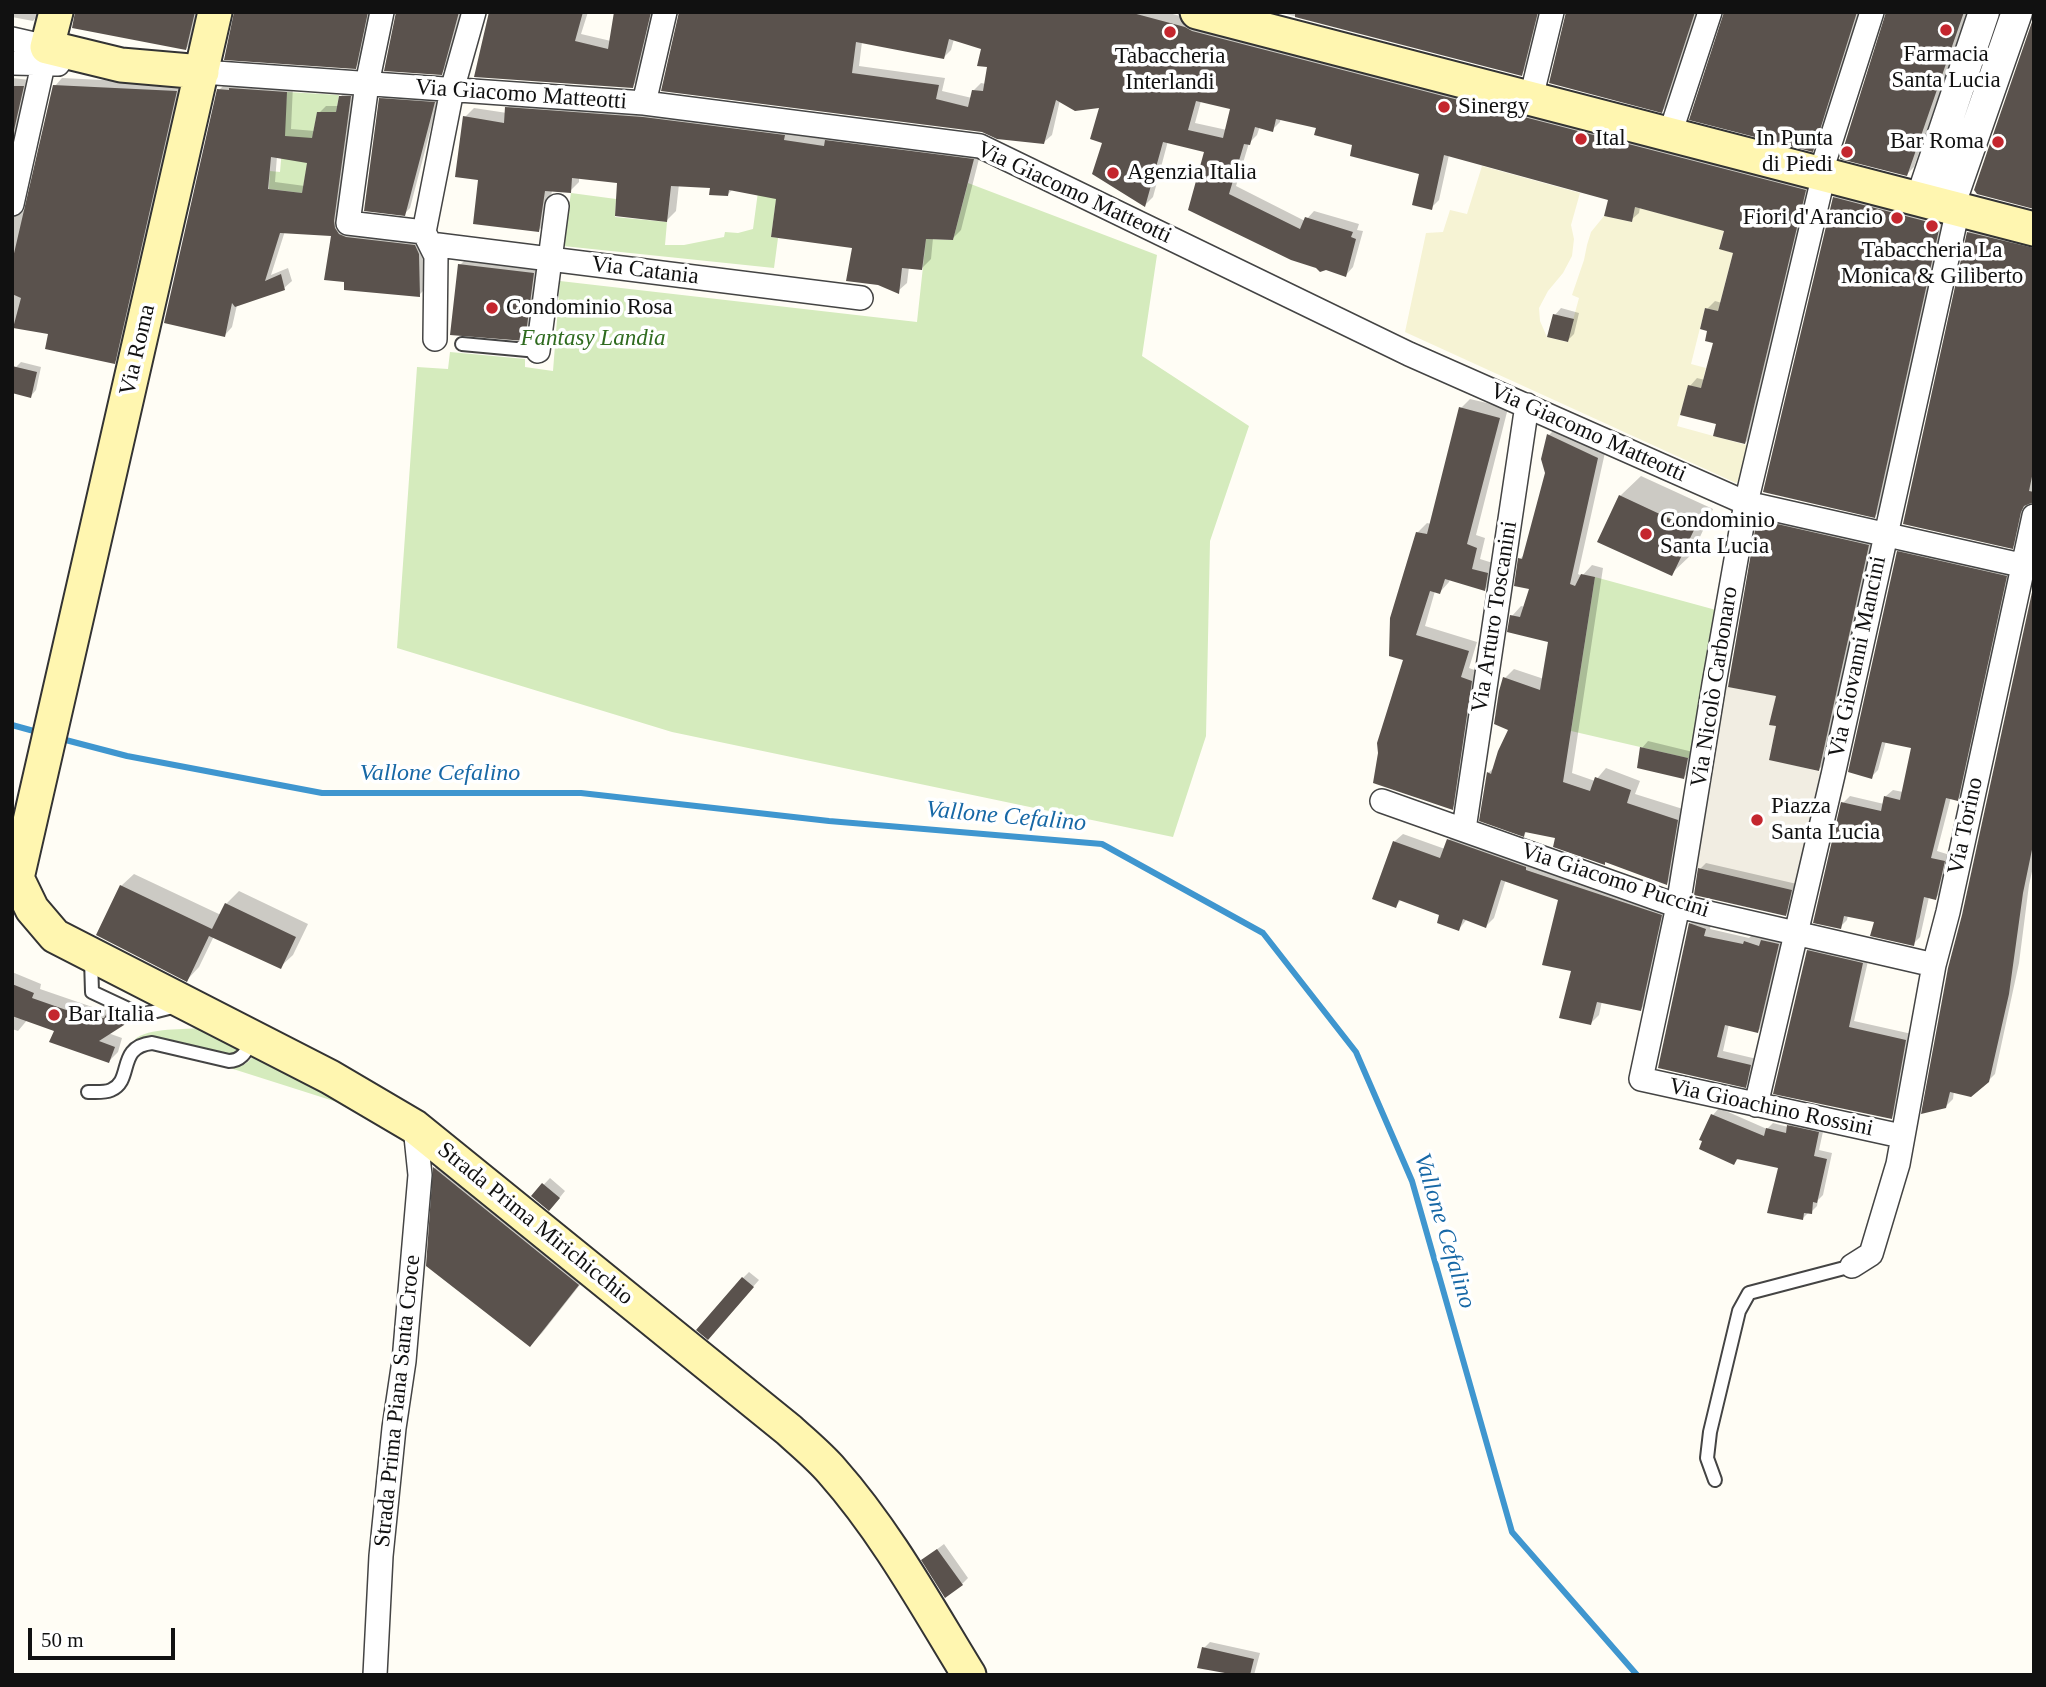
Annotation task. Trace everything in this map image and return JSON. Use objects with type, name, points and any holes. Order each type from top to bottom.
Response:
[{"type":"main road","points":[[45,55],[55,12]]},
{"type":"main road","name":"Via Roma","points":[[14,879],[215,12]]},
{"type":"main road","points":[[1197,12],[2034,229]]},
{"type":"main road","name":"Via Giacomo Matteotti","points":[[45,55],[202,72]]},
{"type":"main road","name":"Strada Prima Mirichicchio","points":[[14,879],[32,909],[55,936],[330,1077],[415,1127],[789,1430],[831,1470],[895,1555],[968,1675]]},
{"type":"street","points":[[367,84],[382,12]]},
{"type":"street","points":[[435,339],[436,256],[427,238],[452,90],[474,12]]},
{"type":"street","points":[[644,103],[665,12]]},
{"type":"street","points":[[1531,98],[1552,12]]},
{"type":"street","points":[[1670,134],[1710,12]]},
{"type":"street","name":"Via Nicolò Carbonaro","points":[[1641,1079],[1678,906],[1746,503],[1824,174],[1825,159],[1872,12]]},
{"type":"street","points":[[1943,205],[1984,12]]},
{"type":"street","points":[[1943,205],[2017,12]]},
{"type":"street","points":[[12,39],[45,55]]},
{"type":"street","points":[[12,63],[45,55]]},
{"type":"street","points":[[12,204],[45,55]]},
{"type":"street","name":"Via Giacomo Matteotti","points":[[202,72],[644,103],[980,146],[1409,354],[1746,503],[2028,567]]},
{"type":"street","name":"Via Catania","points":[[367,84],[348,223],[550,259],[861,298]]},
{"type":"street","name":"Via Giovanni Mancini","points":[[1756,1105],[1885,535],[1943,205]]},
{"type":"street","points":[[538,351],[557,206]]},
{"type":"street","name":"Via Arturo Toscanini","points":[[1464,829],[1527,405]]},
{"type":"street","name":"Via Torino","points":[[1852,1266],[1871,1254],[1898,1164],[1934,965],[2028,567],[2034,516]]},
{"type":"street","name":"Via Giacomo Puccini","points":[[1382,801],[1678,906],[1934,965]]},
{"type":"street","name":"Via Gioachino Rossini","points":[[1641,1079],[1901,1136]]},
{"type":"street","name":"Strada Prima Piana Santa Croce","points":[[375,1675],[381,1556],[404,1361],[420,1175],[415,1127]]},
{"type":"lane","points":[[462,344],[538,351]]},
{"type":"lane","points":[[88,1091],[107,1091],[114,1088],[133,1050],[141,1045],[152,1043],[237,1061],[254,1038]]},
{"type":"lane","points":[[1714,1480],[1707,1458],[1710,1432],[1739,1311],[1749,1293],[1852,1266]]},
{"type":"shaded area","points":[[1482,166],[1580,193],[1571,225],[1574,239],[1572,256],[1539,308],[1540,321],[1547,337],[1567,342],[1579,298],[1572,295],[1591,232],[1604,216],[1632,222],[1635,207],[1724,230],[1719,248],[1733,253],[1718,311],[1705,308],[1691,364],[1706,368],[1701,388],[1688,386],[1677,426],[1750,446],[1743,477],[1736,483],[1405,332],[1426,233],[1443,232],[1450,210],[1467,214]]},
{"type":"shaded area","name":"Piazza Santa Lucia","points":[[1714,684],[1776,696],[1770,725],[1776,726],[1769,759],[1833,775],[1805,893],[1686,865]]},
{"type":"green space","points":[[287,92],[339,95],[336,112],[317,113],[302,193],[269,189],[270,171],[280,172]]},
{"type":"green space","points":[[760,177],[779,179],[771,237],[778,238],[774,268],[563,246],[571,193],[616,199],[615,217],[667,222],[665,245],[684,245],[724,237],[725,232],[738,233],[753,229]]},
{"type":"green space","name":"Fantasy Landia","points":[[968,183],[1157,255],[1142,356],[1249,426],[1210,541],[1206,736],[1173,837],[672,732],[397,648],[417,367],[448,369],[450,352],[525,359],[525,367],[553,371],[560,281],[917,322],[926,239],[953,240]]},
{"type":"green space","points":[[1595,577],[1716,610],[1692,759],[1571,731]]},
{"type":"green space","points":[[200,1028],[238,1047],[237,1052],[223,1055],[166,1040],[132,1043],[144,1034],[153,1032]]},
{"type":"green space","points":[[256,1052],[362,1110],[230,1068],[245,1064]]},
{"type":"building","points":[[75,12],[195,12],[186,50],[72,28]]},
{"type":"building","points":[[234,12],[368,12],[356,69],[224,60]]},
{"type":"building","points":[[396,12],[459,12],[442,75],[384,71]]},
{"type":"building","points":[[489,12],[583,12],[575,41],[608,49],[614,12],[651,12],[633,88],[474,77]]},
{"type":"building","points":[[679,12],[1129,12],[1192,31],[1806,190],[1745,444],[1713,436],[1716,424],[1680,415],[1688,385],[1701,388],[1713,343],[1705,341],[1707,331],[1700,329],[1705,308],[1718,311],[1733,253],[1719,249],[1724,231],[1635,207],[1632,222],[1604,216],[1608,200],[1444,155],[1432,210],[1412,205],[1419,174],[1350,156],[1352,145],[1314,135],[1316,128],[1276,119],[1273,132],[1255,127],[1250,145],[1244,144],[1229,194],[1300,229],[1305,217],[1353,232],[1351,237],[1356,239],[1346,277],[1326,270],[1320,272],[1316,268],[1291,260],[1188,210],[1204,152],[1163,142],[1145,207],[1092,174],[1102,143],[1090,139],[1099,108],[1075,111],[1056,100],[1044,144],[997,139],[982,132],[661,91]],"holes":[[[949,39],[981,49],[977,66],[987,67],[983,91],[972,90],[968,107],[936,99],[939,85],[852,73],[856,42],[944,59]],[[1196,101],[1230,109],[1223,138],[1188,130]]]},
{"type":"building","points":[[1295,12],[1538,12],[1522,76],[1295,17]]},
{"type":"building","points":[[1566,12],[1695,12],[1662,113],[1549,83]]},
{"type":"building","points":[[1724,12],[1857,12],[1813,152],[1689,120]]},
{"type":"building","points":[[1886,12],[1964,12],[1907,176],[1840,159]]},
{"type":"building","points":[[2032,22],[2034,209],[1977,194],[1974,190]]},
{"type":"building","points":[[53,85],[177,91],[115,364],[45,349],[48,334],[13,328],[21,298],[12,294],[12,262]]},
{"type":"building","points":[[12,86],[24,86],[12,139]]},
{"type":"building","points":[[217,89],[287,92],[285,136],[312,138],[317,112],[336,112],[339,96],[351,96],[335,228],[339,234],[346,237],[415,245],[419,254],[420,297],[344,290],[344,282],[324,280],[331,236],[280,233],[265,281],[281,274],[285,290],[235,307],[232,303],[225,337],[164,323]],"holes":[[[271,157],[307,163],[302,193],[268,189]]]},
{"type":"building","points":[[379,98],[435,102],[405,216],[364,211]]},
{"type":"building","points":[[505,107],[643,117],[785,135],[784,140],[824,146],[825,140],[974,159],[953,240],[926,239],[922,270],[902,268],[899,294],[878,285],[846,281],[852,248],[771,237],[776,199],[729,190],[728,196],[709,195],[710,188],[671,186],[667,222],[615,216],[617,183],[572,178],[571,193],[545,191],[539,232],[473,224],[478,180],[455,177],[463,116],[504,123]]},
{"type":"building","points":[[1833,197],[1940,225],[1875,518],[1763,492]]},
{"type":"building","points":[[1967,232],[2034,248],[2034,467],[2029,491],[2034,492],[2034,502],[2024,506],[2021,512],[2013,549],[1903,524]]},
{"type":"building","name":"Condominio Rosa","points":[[458,264],[534,273],[525,341],[450,335]]},
{"type":"building","points":[[1553,314],[1574,319],[1568,342],[1547,337]]},
{"type":"building","points":[[12,366],[37,372],[31,398],[12,393]]},
{"type":"building","points":[[1459,407],[1500,418],[1467,544],[1477,548],[1472,569],[1488,573],[1485,591],[1445,579],[1440,594],[1430,591],[1416,635],[1469,651],[1461,677],[1472,681],[1453,810],[1373,783],[1377,743],[1403,660],[1389,656],[1390,618],[1416,532],[1427,534]]},
{"type":"building","points":[[1547,434],[1598,458],[1570,584],[1575,586],[1581,574],[1595,577],[1563,782],[1590,791],[1595,777],[1631,790],[1627,803],[1678,820],[1667,885],[1605,862],[1605,865],[1553,847],[1555,838],[1525,832],[1524,837],[1479,821],[1487,772],[1491,774],[1508,730],[1494,724],[1503,677],[1540,690],[1548,642],[1507,632],[1510,615],[1520,617],[1529,589],[1514,586],[1518,558],[1522,559],[1545,473],[1541,459]]},
{"type":"building","name":"Condominio Santa Lucia","points":[[1619,495],[1694,530],[1672,576],[1597,542]]},
{"type":"building","points":[[1764,521],[1869,545],[1819,771],[1769,760],[1776,726],[1769,725],[1776,696],[1728,687],[1755,530],[1762,531]]},
{"type":"building","points":[[1897,551],[2007,576],[1958,801],[1946,798],[1931,858],[1945,861],[1936,900],[1924,897],[1914,946],[1870,936],[1874,922],[1844,916],[1841,929],[1813,923],[1841,802],[1881,811],[1884,796],[1900,800],[1911,748],[1882,742],[1872,779],[1848,772]]},
{"type":"building","points":[[2034,583],[2034,840],[2023,893],[2009,994],[1989,1082],[1971,1097],[1950,1092],[1946,1108],[1921,1114],[1948,968],[1962,915]]},
{"type":"building","points":[[1640,747],[1688,758],[1684,779],[1637,768]]},
{"type":"building","points":[[1447,839],[1526,867],[1526,870],[1662,915],[1641,1011],[1597,1002],[1591,1025],[1559,1018],[1571,971],[1542,965],[1558,900],[1501,880],[1486,928],[1463,919],[1459,931],[1437,923],[1439,915],[1399,900],[1396,908],[1372,899],[1393,841],[1440,858]]},
{"type":"building","points":[[1698,868],[1792,890],[1786,916],[1694,895]]},
{"type":"building","points":[[120,885],[212,929],[225,903],[296,937],[281,969],[209,936],[187,982],[96,935]]},
{"type":"building","points":[[1689,923],[1706,929],[1704,936],[1743,944],[1744,941],[1759,946],[1761,940],[1779,944],[1758,1033],[1725,1025],[1717,1057],[1751,1065],[1746,1088],[1658,1068]]},
{"type":"building","points":[[1807,950],[1863,963],[1849,1027],[1906,1040],[1892,1119],[1773,1094]]},
{"type":"building","points":[[12,984],[34,993],[32,998],[92,1019],[104,1018],[109,1010],[127,1018],[124,1025],[99,1041],[115,1047],[109,1063],[49,1042],[54,1031],[12,1016]]},
{"type":"building","points":[[1711,1114],[1764,1136],[1766,1128],[1786,1133],[1787,1125],[1819,1132],[1814,1156],[1827,1159],[1817,1203],[1813,1202],[1812,1214],[1804,1213],[1803,1220],[1767,1213],[1778,1168],[1737,1159],[1734,1165],[1699,1149],[1702,1141],[1699,1140]]},
{"type":"building","points":[[433,1167],[579,1285],[530,1347],[426,1266]]},
{"type":"building","points":[[542,1183],[560,1198],[549,1211],[531,1196]]},
{"type":"building","points":[[742,1277],[754,1287],[708,1340],[696,1330]]},
{"type":"building","points":[[937,1549],[963,1585],[945,1598],[921,1560]]},
{"type":"building","points":[[1202,1647],[1254,1659],[1250,1675],[1197,1668]]},
{"type":"waterway","name":"Vallone Cefalino","points":[[12,725],[41,733]]},
{"type":"waterway","name":"Vallone Cefalino","points":[[58,738],[127,756],[322,793],[581,793],[829,821],[1102,844],[1263,933],[1356,1052],[1412,1181],[1512,1532],[1637,1675]]},
{"type":"place","name":"Farmacia Santa Lucia","points":[[1946,30]]},
{"type":"place","name":"Tabaccheria Interlandi","points":[[1170,32]]},
{"type":"place","name":"Sinergy","points":[[1444,107]]},
{"type":"place","name":"Ital","points":[[1581,139]]},
{"type":"place","name":"Bar Roma","points":[[1998,142]]},
{"type":"place","name":"In Punta di Piedi","points":[[1847,152]]},
{"type":"place","name":"Agenzia Italia","points":[[1113,173]]},
{"type":"place","name":"Fiori d'Arancio","points":[[1897,218]]},
{"type":"place","name":"Tabaccheria La Monica & Giliberto","points":[[1932,226]]},
{"type":"place","name":"Condominio Rosa","points":[[492,308]]},
{"type":"place","name":"Condominio Santa Lucia","points":[[1646,534]]},
{"type":"place","name":"Piazza Santa Lucia","points":[[1757,820]]},
{"type":"place","name":"Bar Italia","points":[[54,1015]]}]
